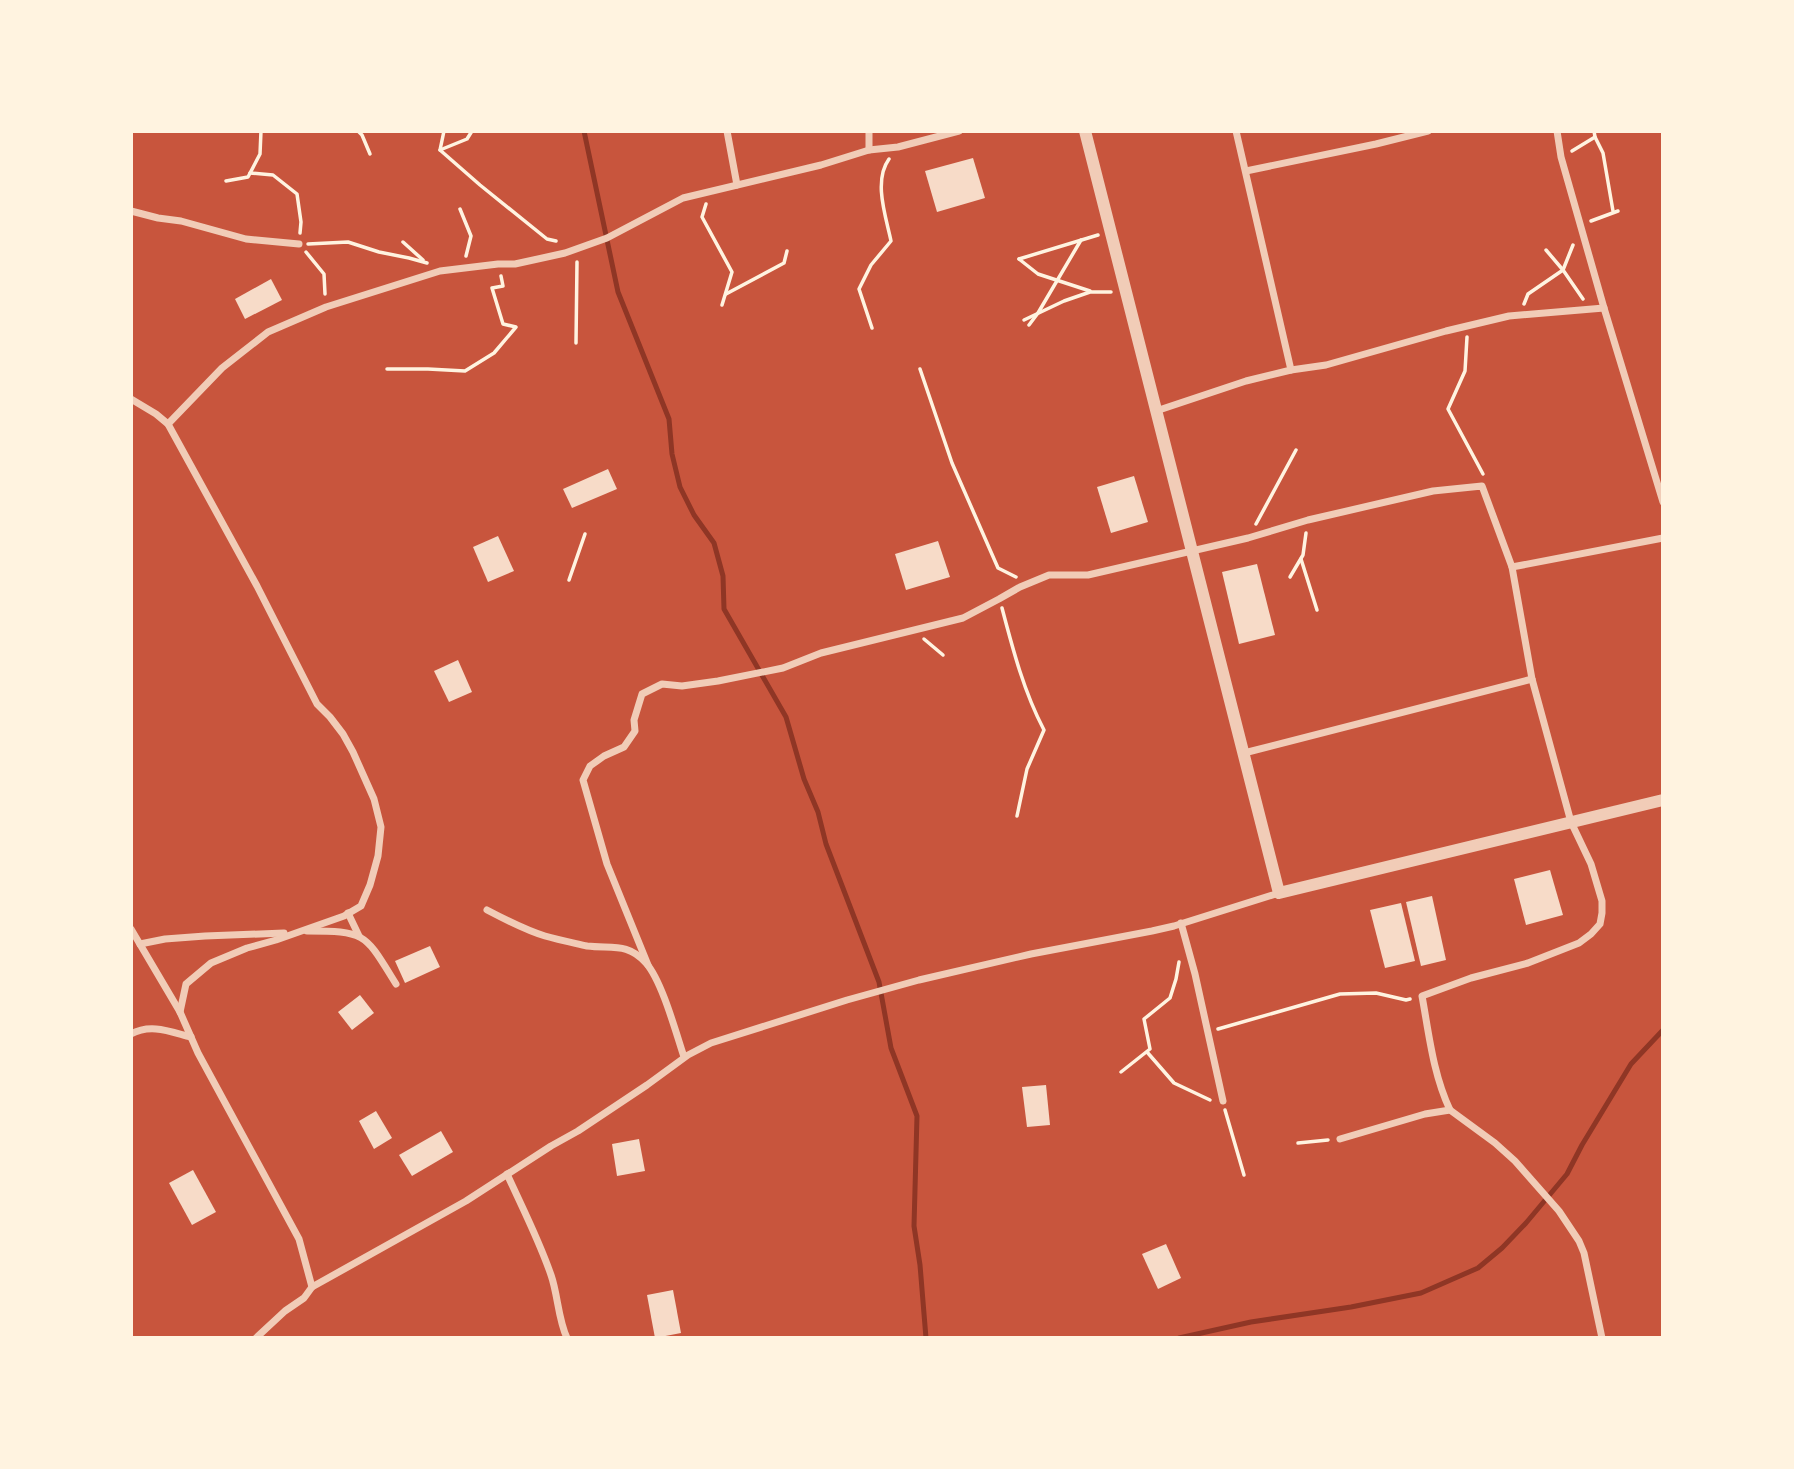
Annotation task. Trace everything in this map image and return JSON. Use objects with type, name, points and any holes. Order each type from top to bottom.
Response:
[{"type":"street","points":[[727,131],[737,185]]},
{"type":"street","points":[[869,131],[869,150]]},
{"type":"street","points":[[168,424],[207,382],[249,346],[268,332],[326,307],[439,271],[515,264],[577,249],[607,238],[683,198],[821,165],[869,150],[898,147],[959,131]]},
{"type":"street","points":[[1085,131],[1279,893]]},
{"type":"street","points":[[1236,131],[1291,370]]},
{"type":"street","points":[[1246,170],[1428,131]]},
{"type":"street","points":[[1557,131],[1561,157],[1604,308],[1663,502]]},
{"type":"street","points":[[131,211],[181,221],[246,239],[299,244]]},
{"type":"street","points":[[1156,411],[1246,381],[1326,365],[1509,316],[1604,308]]},
{"type":"street","points":[[131,399],[168,424],[257,586],[317,704],[343,734],[374,799],[381,827],[378,856],[361,906],[211,963],[186,984],[180,1012]]},
{"type":"street","points":[[684,1058],[666,1005],[607,864],[583,780],[590,766],[624,747],[635,731],[634,720],[642,694],[662,684],[682,686],[771,671],[821,653],[962,618],[1049,575],[1088,575],[1433,491],[1482,486],[1512,567],[1532,679],[1571,822],[1591,864],[1602,901],[1602,913],[1600,923],[1579,943],[1528,963],[1471,978],[1422,996],[1436,1071],[1450,1110],[1515,1161],[1559,1211],[1584,1253],[1602,1338]]},
{"type":"street","points":[[1512,567],[1663,538]]},
{"type":"street","points":[[1244,753],[1532,679]]},
{"type":"street","points":[[256,1338],[285,1311],[304,1298],[312,1287],[424,1225],[578,1132],[684,1058],[711,1043],[919,980],[1031,954],[1152,932],[1279,893],[1663,800]]},
{"type":"street","points":[[487,910],[545,936],[586,946],[627,948],[648,965]]},
{"type":"street","points":[[348,913],[359,936]]},
{"type":"street","points":[[1181,923],[1223,1101]]},
{"type":"street","points":[[131,929],[180,1012],[198,1053],[299,1239],[312,1287]]},
{"type":"street","points":[[139,944],[165,939],[299,931],[351,933],[365,939],[373,947],[396,984]]},
{"type":"street","points":[[131,1034],[138,1030],[158,1028],[191,1037]]},
{"type":"street","points":[[1340,1139],[1425,1114],[1450,1110]]},
{"type":"street","points":[[508,1174],[551,1274],[567,1338]]},
{"type":"path","points":[[226,181],[248,177],[260,154],[261,131]]},
{"type":"path","points":[[358,131],[370,154]]},
{"type":"path","points":[[440,150],[444,131]]},
{"type":"path","points":[[440,150],[467,139],[472,131]]},
{"type":"path","points":[[1520,316],[1528,294],[1563,270],[1581,225],[1616,211],[1603,153],[1595,134],[1561,157]]},
{"type":"path","points":[[872,328],[859,289],[871,265],[891,241],[880,185],[883,166],[898,147]]},
{"type":"path","points":[[440,150],[547,239],[566,244],[590,245]]},
{"type":"path","points":[[250,173],[273,175],[297,194],[301,222],[299,244],[324,274],[326,307]]},
{"type":"path","points":[[710,192],[702,217],[732,272],[722,304]]},
{"type":"path","points":[[460,209],[471,236],[460,270]]},
{"type":"path","points":[[1094,293],[1038,274],[1019,259],[1102,234],[1110,228]]},
{"type":"path","points":[[1029,325],[1081,240]]},
{"type":"path","points":[[299,244],[348,242],[425,262]]},
{"type":"path","points":[[403,242],[439,271]]},
{"type":"path","points":[[576,343],[577,249]]},
{"type":"path","points":[[1546,250],[1590,310]]},
{"type":"path","points":[[725,294],[784,263],[788,251]]},
{"type":"path","points":[[387,369],[465,371],[494,353],[516,327],[503,324],[492,288],[503,286],[498,264]]},
{"type":"path","points":[[1024,320],[1063,301],[1090,292],[1126,292]]},
{"type":"path","points":[[1446,331],[1468,333],[1465,371],[1448,409],[1483,473],[1482,486]]},
{"type":"path","points":[[920,369],[952,463],[998,568],[1030,584]]},
{"type":"path","points":[[1248,538],[1296,450]]},
{"type":"path","points":[[1290,577],[1303,555],[1308,520]]},
{"type":"path","points":[[569,580],[585,534]]},
{"type":"path","points":[[1301,559],[1317,610]]},
{"type":"path","points":[[999,599],[1015,657],[1044,730],[1027,769],[1017,816]]},
{"type":"path","points":[[914,630],[943,655]]},
{"type":"path","points":[[1121,1072],[1150,1049],[1144,1019],[1170,998],[1179,960]]},
{"type":"path","points":[[1208,1032],[1340,993],[1376,993],[1406,1000],[1422,996]]},
{"type":"path","points":[[1147,1052],[1174,1083],[1209,1100],[1223,1101],[1244,1175]]},
{"type":"path","points":[[1298,1143],[1340,1139]]},
{"type":"building","points":[[973,158],[985,198],[937,212],[925,171]]},
{"type":"building","points":[[271,279],[282,300],[245,319],[235,299]]},
{"type":"building","points":[[608,469],[617,489],[572,508],[563,489]]},
{"type":"building","points":[[1134,476],[1148,522],[1111,533],[1097,487]]},
{"type":"building","points":[[498,536],[514,571],[488,582],[473,547]]},
{"type":"building","points":[[938,541],[950,577],[906,590],[895,554]]},
{"type":"building","points":[[1257,564],[1275,635],[1239,644],[1222,572]]},
{"type":"building","points":[[458,660],[472,692],[449,702],[434,671]]},
{"type":"building","points":[[1550,870],[1563,915],[1526,925],[1514,879]]},
{"type":"building","points":[[1432,896],[1446,960],[1421,966],[1406,902]]},
{"type":"building","points":[[1401,903],[1415,961],[1385,968],[1370,910]]},
{"type":"building","points":[[430,946],[440,967],[405,983],[395,961]]},
{"type":"building","points":[[360,995],[374,1013],[352,1030],[338,1012]]},
{"type":"building","points":[[1046,1085],[1050,1125],[1027,1127],[1022,1087]]},
{"type":"building","points":[[376,1111],[392,1138],[374,1149],[359,1121]]},
{"type":"building","points":[[441,1131],[453,1152],[412,1176],[399,1155]]},
{"type":"building","points":[[639,1139],[645,1171],[617,1176],[612,1144]]},
{"type":"building","points":[[193,1170],[216,1212],[192,1225],[169,1183]]},
{"type":"building","points":[[1166,1244],[1181,1278],[1158,1289],[1142,1254]]},
{"type":"building","points":[[673,1290],[681,1333],[655,1338],[647,1295]]},
{"type":"waterway","points":[[584,131],[618,292],[669,419],[672,454],[680,487],[694,515],[714,543],[723,576],[724,609],[786,717],[826,844],[879,982],[891,1048],[917,1116],[914,1226],[926,1338]]},
{"type":"waterway","points":[[1179,1338],[1251,1322],[1421,1293],[1478,1268],[1526,1223],[1567,1174],[1631,1064],[1663,1030]]}]
